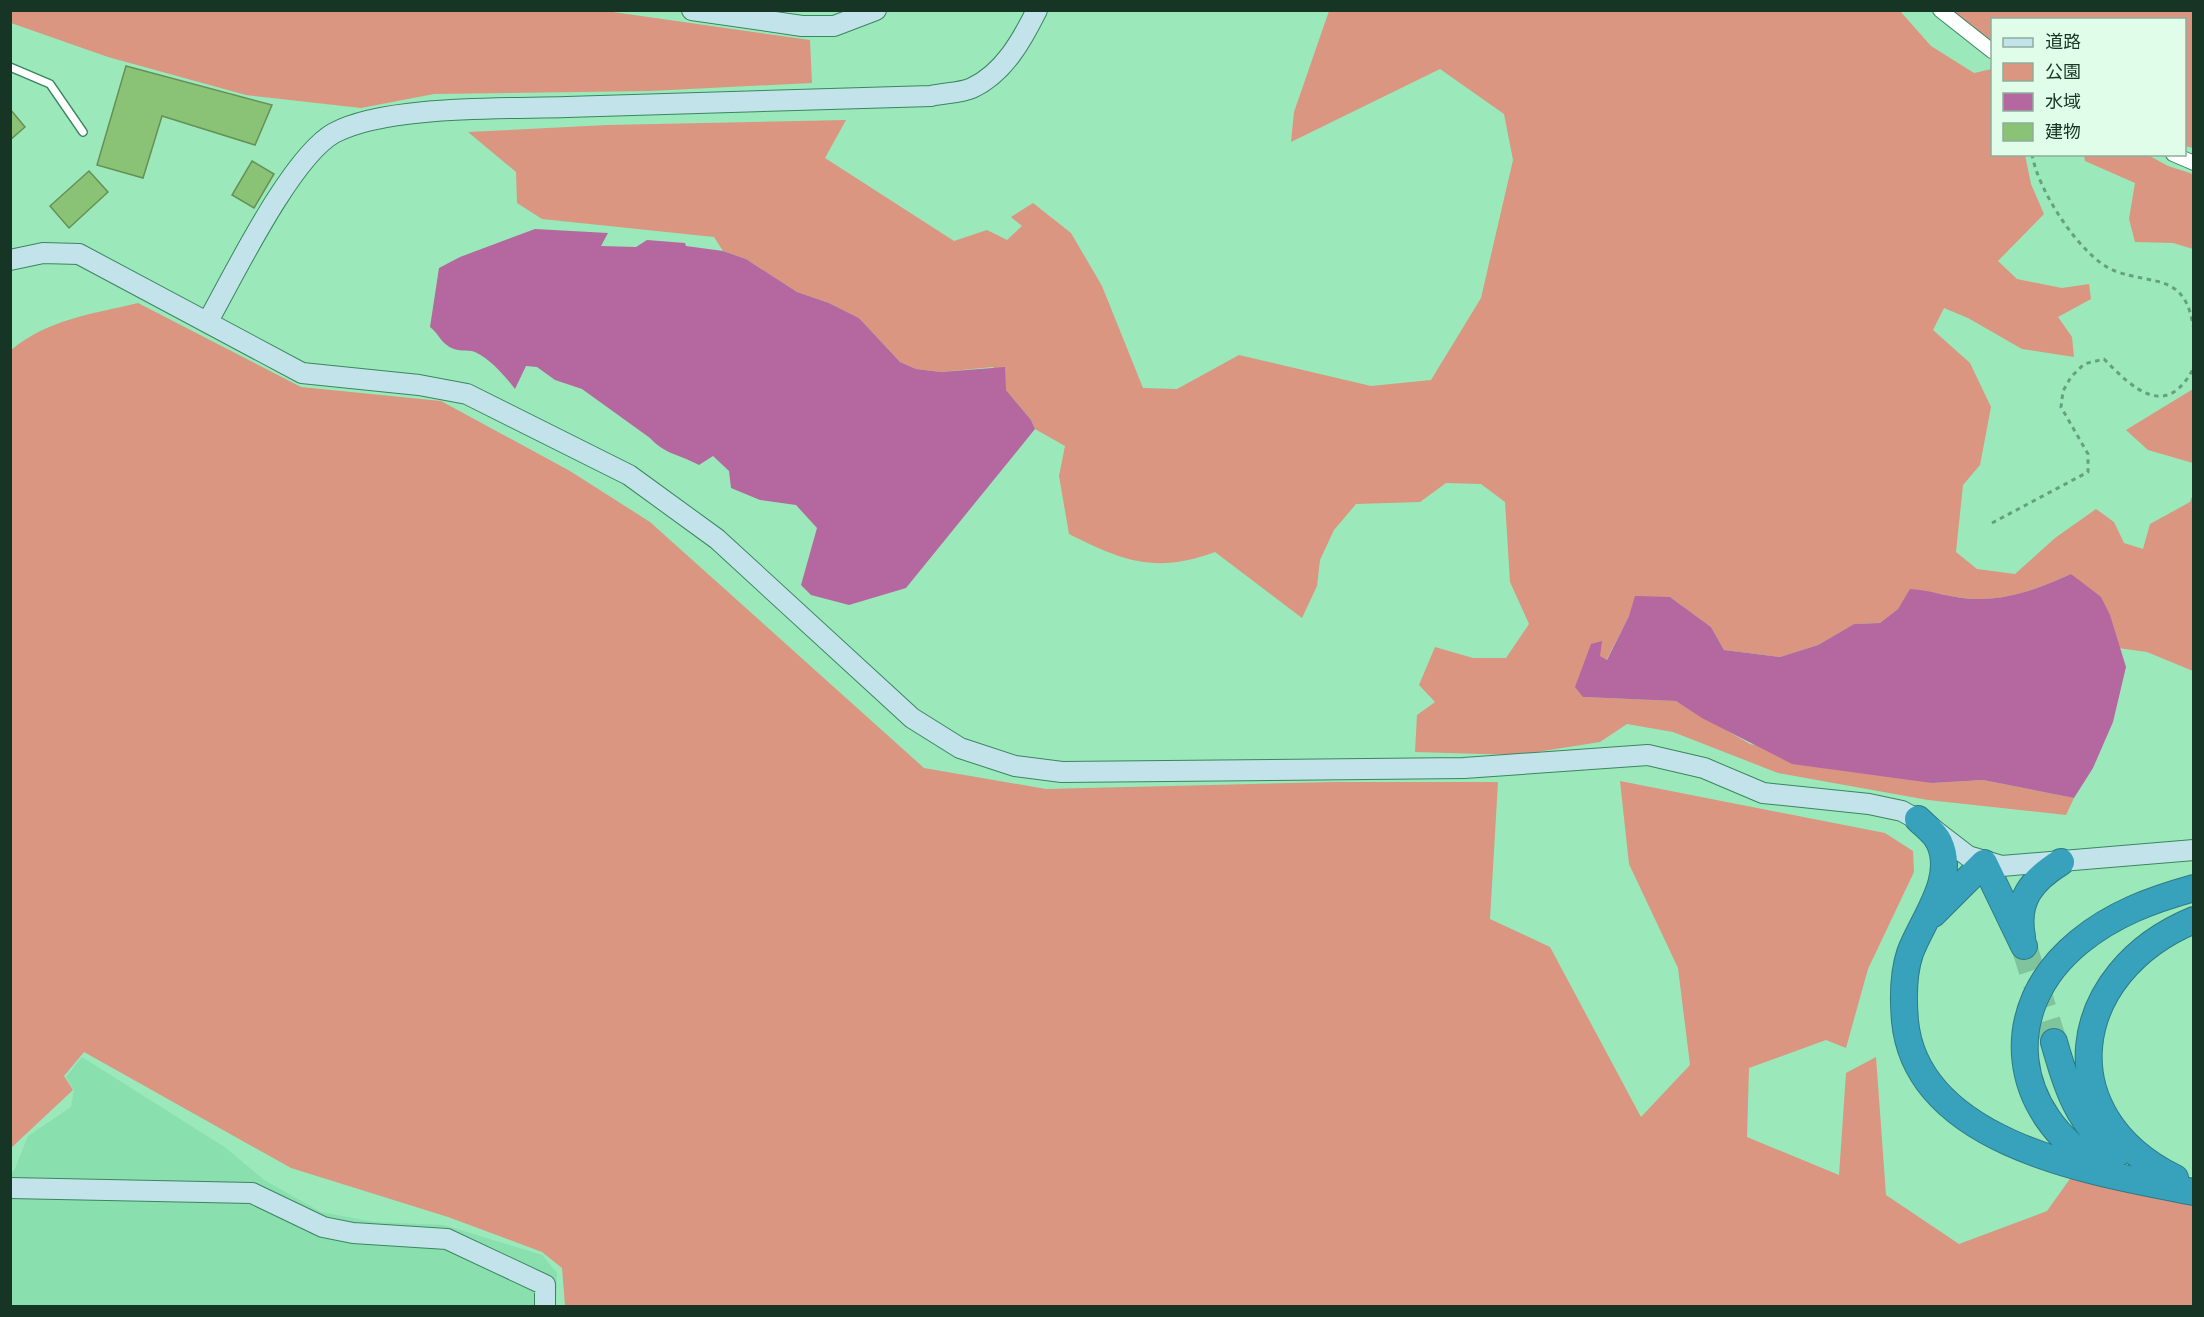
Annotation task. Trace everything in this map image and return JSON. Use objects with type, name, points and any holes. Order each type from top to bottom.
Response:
[{"type":"highway","points":[[1918,819],[1939,840],[1944,865],[1938,893],[1910,955],[1903,1004],[1912,1055],[1924,1077],[1942,1098],[1964,1116],[2019,1146],[2080,1168],[2142,1182],[2187,1184]]},
{"type":"highway","points":[[1920,930],[1944,902],[1984,863],[2024,946],[2020,910],[2024,897],[2043,873],[2061,862]]},
{"type":"highway","points":[[2142,1182],[2104,1168],[2081,1155],[2044,1117],[2032,1092],[2026,1066],[2024,1039],[2031,1011],[2044,985],[2058,963],[2077,943],[2102,924],[2159,898],[2193,888]]},
{"type":"highway","points":[[2187,1184],[2139,1157],[2112,1130],[2102,1114],[2095,1095],[2088,1049],[2099,1004],[2123,967],[2161,937],[2193,921]]},
{"type":"highway","points":[[2054,1042],[2075,1107],[2093,1133],[2116,1152],[2137,1165],[2187,1184]]},
{"type":"street","points":[[692,10],[801,26],[834,26],[876,10]]},
{"type":"street","points":[[208,321],[285,185],[310,154],[333,133],[381,118],[460,110],[919,96],[971,89],[995,73],[1021,42],[1037,10]]},
{"type":"street","points":[[1940,10],[1991,50]]},
{"type":"street","points":[[2177,156],[2193,163]]},
{"type":"street","points":[[10,260],[44,253],[80,254],[302,373],[419,385],[467,394],[629,475],[717,539],[912,718],[960,748],[1015,766],[1062,772],[1464,768],[1648,755],[1704,768],[1763,793],[1869,804],[1902,811],[1918,819],[1968,856],[1984,863],[2019,867],[2193,850]]},
{"type":"street","points":[[10,1188],[252,1193],[323,1227],[353,1233],[447,1239],[545,1285],[545,1306]]},
{"type":"lane","points":[[10,67],[50,84],[82,132]]},
{"type":"path","points":[[2032,156],[2035,174],[2054,209],[2081,245],[2113,270],[2164,282],[2181,295],[2191,315],[2193,331]]},
{"type":"path","points":[[1992,522],[2088,472],[2088,454],[2061,407],[2063,391],[2071,377],[2084,364],[2104,358],[2127,383],[2145,394],[2160,397],[2174,393],[2186,381],[2193,367]]},
{"type":"shaded area","points":[[82,1057],[226,1148],[264,1180],[321,1212],[374,1222],[444,1225],[542,1255],[557,1273],[556,1306],[11,1306],[11,1171],[14,1171],[28,1136],[71,1107],[74,1090],[66,1077]]},
{"type":"green space","points":[[11,10],[599,10],[810,40],[812,83],[650,91],[434,94],[361,108],[246,95],[108,57],[11,23]]},
{"type":"green space","points":[[1329,11],[1900,11],[1931,46],[1974,73],[1991,69],[1991,156],[2025,156],[2031,184],[2044,214],[1998,261],[2017,279],[2062,288],[2089,284],[2091,299],[2058,317],[2072,337],[2074,357],[2022,349],[1968,318],[1944,308],[1933,330],[1970,363],[1991,407],[1980,465],[1963,485],[1956,552],[1977,569],[2015,574],[2055,538],[2096,509],[2114,522],[2124,543],[2143,549],[2150,524],[2190,502],[2193,494],[2193,671],[2147,652],[2118,648],[2110,615],[2071,574],[2024,592],[1988,599],[1967,599],[1910,590],[1898,609],[1880,623],[1854,624],[1818,645],[1780,657],[1724,650],[1711,627],[1670,597],[1629,616],[1606,661],[1600,656],[1583,697],[1676,701],[1750,744],[1932,783],[1983,780],[2074,798],[2066,815],[1928,800],[1778,773],[1673,732],[1627,724],[1600,742],[1518,755],[1415,752],[1417,715],[1435,702],[1419,685],[1435,647],[1473,658],[1506,658],[1529,624],[1510,582],[1505,502],[1481,484],[1446,483],[1420,502],[1356,504],[1334,530],[1320,560],[1317,586],[1302,618],[1215,552],[1194,559],[1157,563],[1123,557],[1069,534],[1059,476],[1065,446],[1035,429],[1031,420],[1006,390],[993,367],[941,372],[916,369],[900,362],[859,318],[829,303],[797,292],[746,259],[723,251],[714,237],[542,219],[517,203],[516,172],[468,132],[607,125],[846,120],[825,158],[954,241],[987,230],[1007,240],[1022,226],[1011,217],[1033,203],[1071,233],[1102,286],[1143,388],[1177,389],[1239,355],[1371,386],[1431,380],[1481,298],[1513,160],[1504,114],[1440,69],[1291,142],[1294,112]]},
{"type":"green space","points":[[1946,11],[2193,11],[2193,148],[2186,146],[2186,18],[1991,18],[1991,43]]},
{"type":"green space","points":[[2084,156],[2150,156],[2168,166],[2193,174],[2193,249],[2173,243],[2135,242],[2129,219],[2135,183],[2085,161]]},
{"type":"green space","points":[[138,303],[301,387],[441,401],[570,471],[650,522],[924,768],[1046,789],[1332,782],[1498,782],[1490,919],[1550,947],[1641,1117],[1690,1065],[1678,968],[1629,864],[1620,781],[1885,833],[1913,851],[1914,872],[1868,969],[1846,1048],[1826,1040],[1749,1068],[1747,1137],[1839,1175],[1846,1073],[1876,1057],[1886,1195],[1959,1244],[2047,1211],[2072,1176],[2193,1202],[2193,1306],[565,1306],[562,1268],[542,1252],[448,1217],[291,1168],[84,1052],[64,1076],[73,1090],[11,1148],[10,351],[39,332],[71,319]]},
{"type":"green space","points":[[2193,389],[2193,463],[2148,450],[2126,430]]},
{"type":"water","points":[[535,229],[608,233],[601,246],[636,247],[647,240],[685,243],[686,246],[723,251],[746,259],[797,292],[829,303],[859,318],[900,362],[916,369],[941,372],[1005,367],[1006,390],[1031,420],[1035,429],[906,588],[849,605],[811,595],[801,585],[817,528],[796,505],[760,500],[731,488],[729,471],[713,456],[699,465],[661,448],[582,389],[555,380],[537,367],[526,366],[515,389],[488,360],[474,352],[450,347],[430,327],[439,268],[460,257]]},
{"type":"water","points":[[2071,574],[2101,597],[2110,615],[2126,667],[2113,722],[2093,768],[2074,798],[1983,780],[1932,783],[1792,764],[1702,718],[1676,701],[1583,697],[1575,687],[1591,644],[1602,641],[1600,656],[1607,660],[1629,616],[1635,596],[1670,597],[1711,627],[1724,650],[1780,657],[1818,645],[1854,624],[1880,623],[1898,609],[1910,589],[1967,599],[1988,599],[2024,592]]},
{"type":"building","points":[[126,66],[272,105],[255,145],[162,116],[143,178],[97,165]]},
{"type":"building","points":[[10,109],[25,127],[10,140]]},
{"type":"building","points":[[252,161],[274,174],[254,208],[232,195]]},
{"type":"building","points":[[89,171],[108,192],[69,228],[50,206]]},
{"type":"tunnel","points":[[2024,946],[2054,1042]]}]
